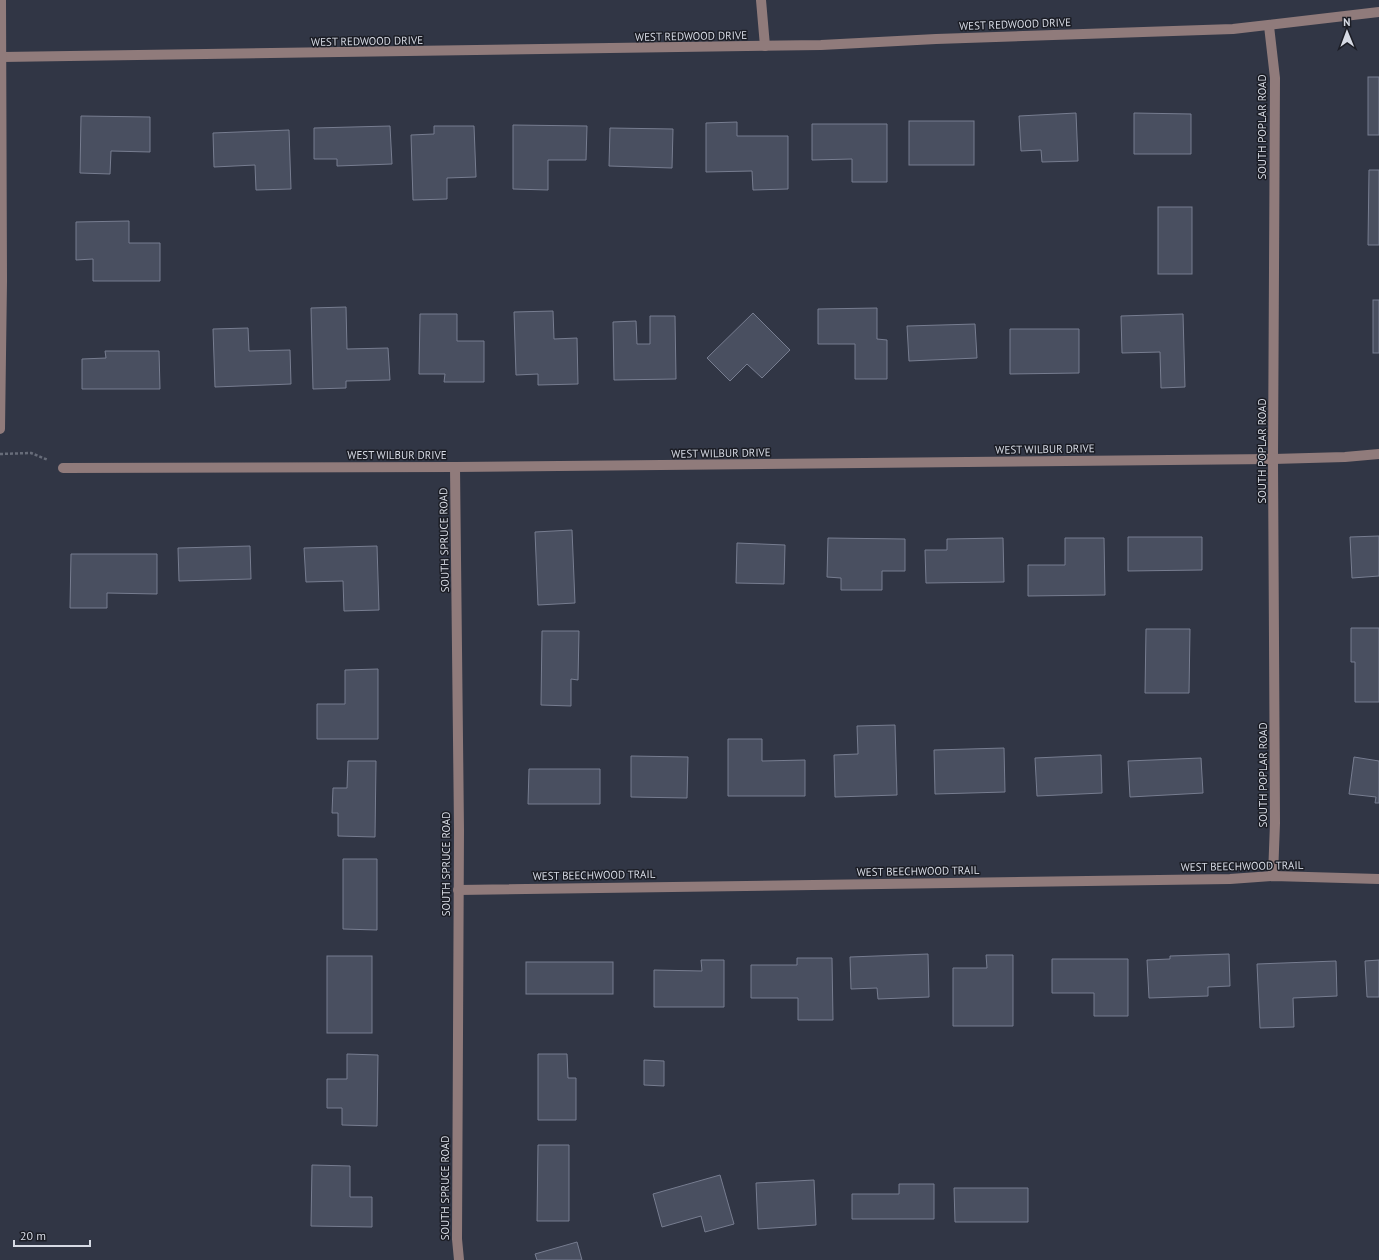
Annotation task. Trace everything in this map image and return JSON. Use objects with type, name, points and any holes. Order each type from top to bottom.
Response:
[{"type":"street","points":[[0,429],[2,281],[1,0]]},
{"type":"street","points":[[761,0],[765,46]]},
{"type":"street","name":"WEST REDWOOD DRIVE","points":[[2,57],[821,46],[944,38],[1233,29],[1379,12]]},
{"type":"street","name":"SOUTH POPLAR ROAD","points":[[1268,26],[1275,78],[1273,459],[1275,823],[1273,876]]},
{"type":"street","name":"WEST WILBUR DRIVE","points":[[63,468],[455,467],[1273,459],[1345,457],[1379,454]]},
{"type":"street","name":"SOUTH SPRUCE ROAD","points":[[455,467],[458,890],[457,1239],[459,1260]]},
{"type":"street","name":"WEST BEECHWOOD TRAIL","points":[[458,890],[1230,879],[1273,876],[1379,879]]},
{"type":"path","points":[[0,454],[31,453],[63,468]]},
{"type":"building","points":[[1368,77],[1379,77],[1379,135],[1368,135]]},
{"type":"building","points":[[1076,113],[1078,161],[1042,162],[1041,150],[1021,151],[1019,116]]},
{"type":"building","points":[[1134,113],[1191,114],[1191,154],[1134,154]]},
{"type":"building","points":[[81,116],[150,117],[150,152],[111,151],[110,174],[80,173]]},
{"type":"building","points":[[909,121],[974,121],[974,165],[909,165]]},
{"type":"building","points":[[737,122],[737,136],[788,136],[788,189],[753,190],[752,171],[706,172],[706,123]]},
{"type":"building","points":[[812,124],[887,124],[887,182],[852,182],[852,159],[812,160]]},
{"type":"building","points":[[513,125],[587,126],[586,160],[548,160],[548,190],[513,189]]},
{"type":"building","points":[[390,126],[392,164],[337,166],[337,159],[314,159],[314,128]]},
{"type":"building","points":[[434,126],[474,126],[476,177],[447,178],[447,199],[413,200],[411,135],[434,134]]},
{"type":"building","points":[[610,128],[673,129],[672,168],[609,166]]},
{"type":"building","points":[[289,130],[291,189],[256,190],[255,165],[214,167],[213,133]]},
{"type":"building","points":[[1369,170],[1379,170],[1379,245],[1368,245]]},
{"type":"building","points":[[1158,207],[1192,207],[1192,274],[1158,274]]},
{"type":"building","points":[[129,221],[129,243],[160,243],[160,281],[93,281],[93,259],[76,260],[76,222]]},
{"type":"building","points":[[1373,300],[1379,300],[1379,353],[1373,353]]},
{"type":"building","points":[[346,307],[347,349],[388,348],[390,380],[346,381],[346,388],[313,389],[311,308]]},
{"type":"building","points":[[877,308],[877,339],[887,340],[887,379],[855,379],[855,344],[818,344],[818,309]]},
{"type":"building","points":[[553,311],[554,339],[577,338],[578,384],[538,385],[538,374],[516,375],[514,312]]},
{"type":"building","points":[[753,313],[790,350],[762,378],[747,364],[730,381],[707,358]]},
{"type":"building","points":[[420,314],[457,314],[457,341],[484,341],[484,382],[444,382],[445,374],[419,374]]},
{"type":"building","points":[[1183,314],[1185,387],[1161,388],[1160,352],[1122,353],[1121,316]]},
{"type":"building","points":[[650,316],[675,316],[676,379],[614,380],[613,322],[636,321],[637,344],[650,344]]},
{"type":"building","points":[[975,324],[977,358],[909,361],[907,326]]},
{"type":"building","points":[[248,328],[249,351],[290,350],[291,384],[215,387],[213,329]]},
{"type":"building","points":[[1010,329],[1079,329],[1079,373],[1010,374]]},
{"type":"building","points":[[105,351],[159,351],[160,389],[82,389],[82,359],[106,358]]},
{"type":"building","points":[[572,530],[575,603],[538,605],[535,532]]},
{"type":"building","points":[[1379,536],[1379,576],[1352,578],[1350,537]]},
{"type":"building","points":[[1128,537],[1202,537],[1202,570],[1128,571]]},
{"type":"building","points":[[828,538],[905,539],[905,571],[882,571],[882,590],[841,590],[841,578],[827,577]]},
{"type":"building","points":[[1003,538],[1004,582],[926,583],[925,550],[947,550],[947,539]]},
{"type":"building","points":[[1065,538],[1104,538],[1105,595],[1028,596],[1028,565],[1065,565]]},
{"type":"building","points":[[737,543],[785,545],[784,584],[736,583]]},
{"type":"building","points":[[250,546],[251,579],[179,581],[178,548]]},
{"type":"building","points":[[377,546],[379,610],[344,611],[343,581],[306,582],[304,548]]},
{"type":"building","points":[[71,554],[157,554],[157,594],[107,593],[107,608],[70,608]]},
{"type":"building","points":[[1351,628],[1379,628],[1379,702],[1355,702],[1355,662],[1351,662]]},
{"type":"building","points":[[1146,629],[1190,629],[1189,693],[1145,693]]},
{"type":"building","points":[[542,631],[579,631],[578,680],[571,679],[571,706],[541,705]]},
{"type":"building","points":[[378,669],[378,739],[317,739],[317,704],[345,704],[345,670]]},
{"type":"building","points":[[895,725],[897,795],[835,797],[834,755],[858,754],[857,726]]},
{"type":"building","points":[[728,739],[762,739],[762,761],[805,760],[805,796],[728,796]]},
{"type":"building","points":[[1004,748],[1005,792],[935,794],[934,750]]},
{"type":"building","points":[[1101,755],[1102,793],[1037,796],[1035,758]]},
{"type":"building","points":[[631,756],[688,757],[687,798],[631,797]]},
{"type":"building","points":[[1354,757],[1379,761],[1379,803],[1375,803],[1376,797],[1349,794]]},
{"type":"building","points":[[1201,758],[1203,793],[1130,797],[1128,761]]},
{"type":"building","points":[[348,761],[376,761],[375,837],[338,836],[338,813],[332,813],[333,788],[347,788]]},
{"type":"building","points":[[529,769],[600,769],[600,804],[528,804]]},
{"type":"building","points":[[343,859],[377,859],[377,930],[343,929]]},
{"type":"building","points":[[928,954],[929,997],[878,999],[877,988],[851,989],[850,957]]},
{"type":"building","points":[[1229,954],[1230,986],[1208,987],[1208,996],[1149,998],[1147,960],[1170,959],[1170,956]]},
{"type":"building","points":[[986,955],[1013,955],[1013,1026],[953,1026],[953,968],[987,968]]},
{"type":"building","points":[[327,956],[372,956],[372,1033],[327,1033]]},
{"type":"building","points":[[797,958],[832,958],[833,1020],[798,1020],[798,998],[751,998],[751,965],[797,965]]},
{"type":"building","points":[[1052,959],[1128,959],[1128,1016],[1094,1016],[1094,993],[1052,993]]},
{"type":"building","points":[[701,960],[724,960],[724,1007],[654,1007],[654,970],[702,971]]},
{"type":"building","points":[[1379,960],[1379,997],[1367,997],[1365,961]]},
{"type":"building","points":[[1336,961],[1337,996],[1293,998],[1294,1027],[1260,1028],[1257,964]]},
{"type":"building","points":[[526,962],[613,962],[613,994],[526,994]]},
{"type":"building","points":[[347,1054],[378,1055],[377,1126],[342,1125],[342,1108],[327,1108],[327,1079],[347,1079]]},
{"type":"building","points":[[538,1054],[567,1054],[568,1078],[576,1078],[576,1120],[538,1120]]},
{"type":"building","points":[[644,1060],[664,1061],[664,1086],[644,1085]]},
{"type":"building","points":[[538,1145],[569,1145],[569,1221],[537,1221]]},
{"type":"building","points":[[312,1165],[350,1166],[350,1197],[372,1197],[372,1227],[311,1226]]},
{"type":"building","points":[[720,1175],[734,1224],[705,1232],[701,1216],[662,1227],[653,1194]]},
{"type":"building","points":[[814,1180],[816,1225],[758,1229],[756,1183]]},
{"type":"building","points":[[899,1184],[934,1184],[934,1219],[852,1219],[852,1194],[899,1194]]},
{"type":"building","points":[[954,1188],[1028,1188],[1028,1222],[955,1222]]},
{"type":"building","points":[[577,1242],[582,1260],[537,1260],[535,1254]]}]
